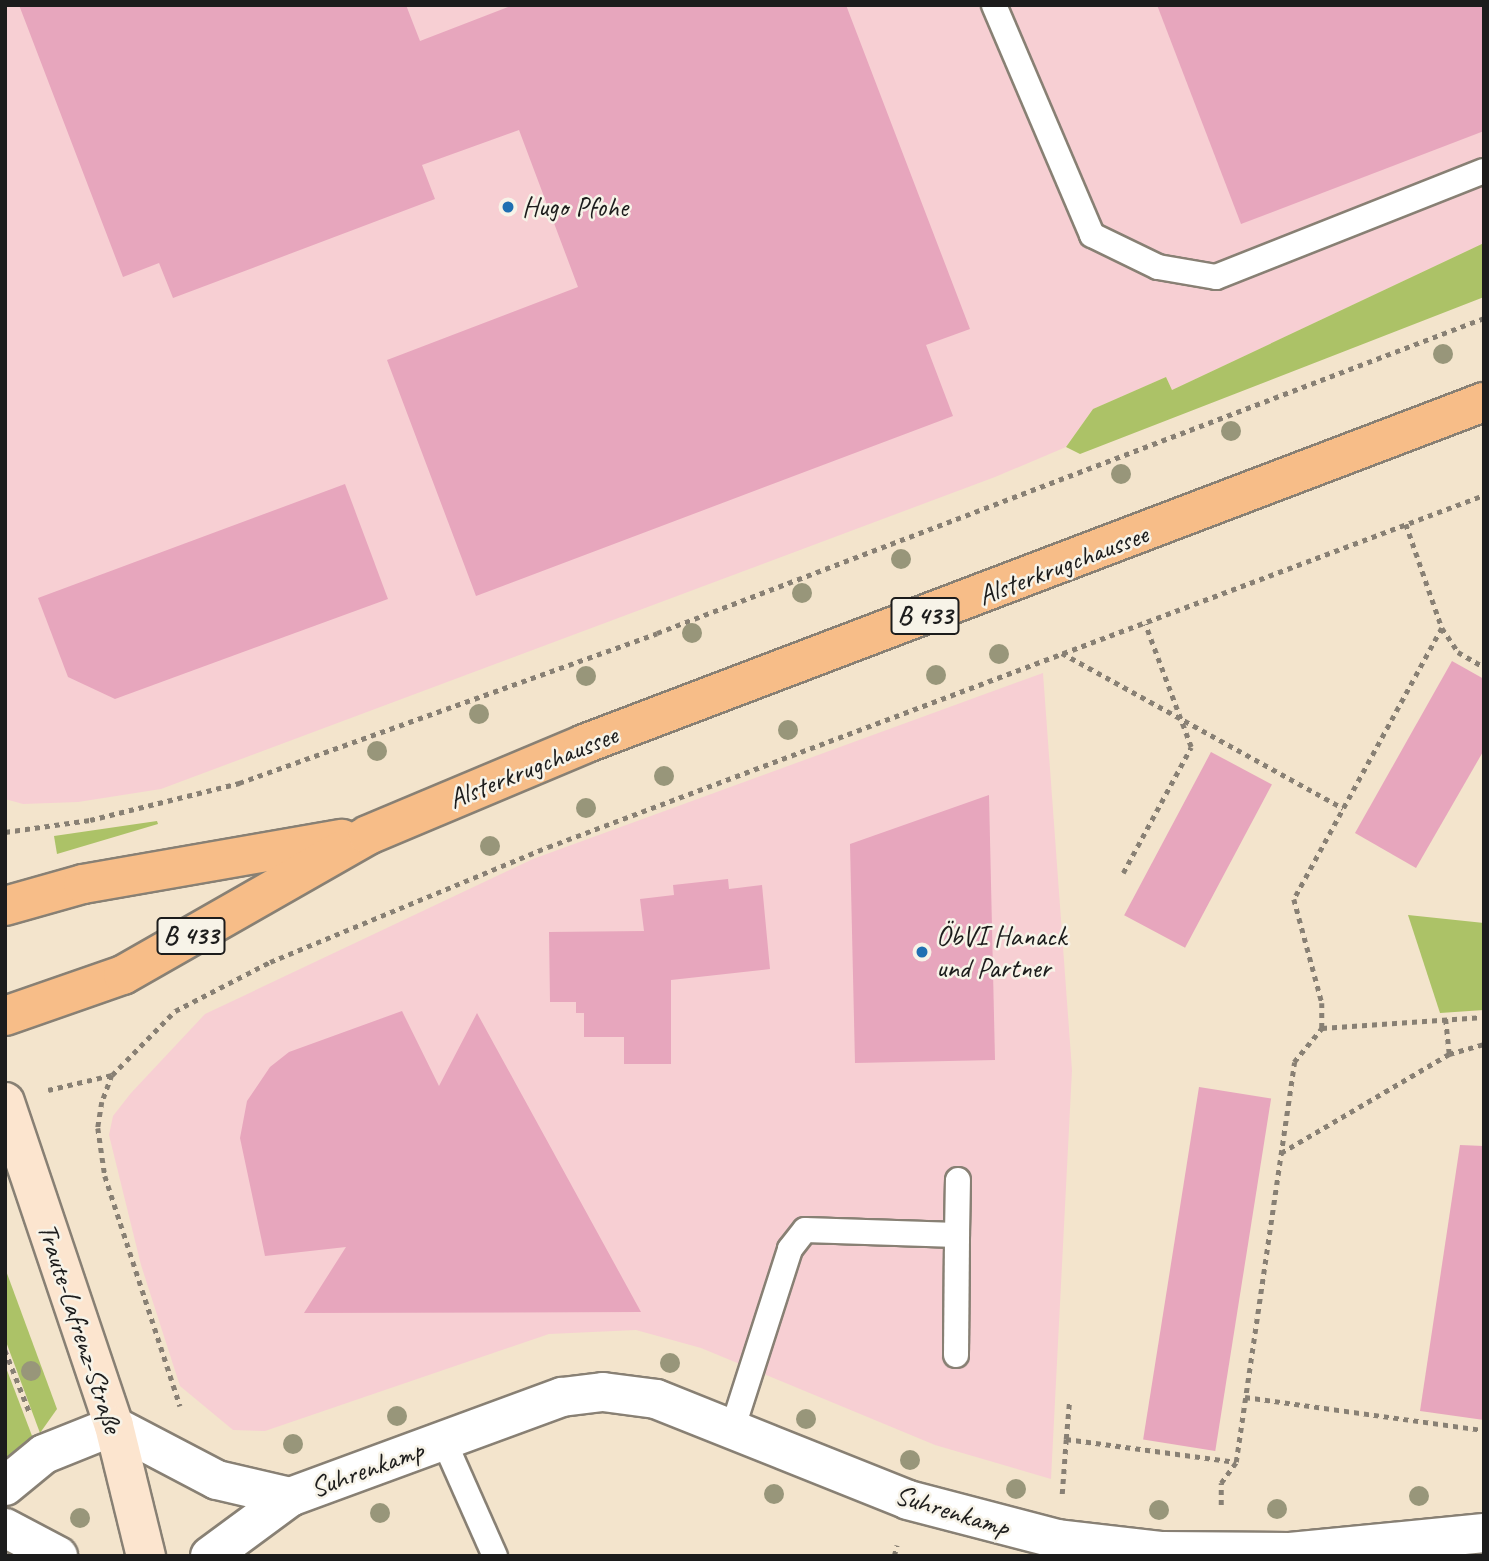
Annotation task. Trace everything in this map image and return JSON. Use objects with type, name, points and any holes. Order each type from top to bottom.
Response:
[{"type":"main road","name":"Alsterkrugchaussee","points":[[5,1016],[124,975],[368,835],[584,744],[1484,402]]},
{"type":"main road","name":"Alsterkrugchaussee","points":[[5,906],[83,884],[368,835]]},
{"type":"main road","name":"Traute-Lafrenz-Straße","points":[[5,1102],[114,1426],[146,1556]]},
{"type":"street","name":"Suhrenkamp","points":[[210,1556],[290,1497],[562,1397],[603,1392],[656,1399],[908,1500],[1058,1539],[1162,1551],[1220,1553],[1290,1552],[1484,1533]]},
{"type":"street","points":[[5,1486],[44,1454],[114,1426]]},
{"type":"street","name":"Suhrenkamp","points":[[114,1426],[217,1480],[290,1497]]},
{"type":"street","points":[[5,1528],[58,1556]]},
{"type":"lane","points":[[994,5],[1092,235],[1158,267],[1216,277],[1484,171]]},
{"type":"lane","points":[[956,1355],[958,1180]]},
{"type":"lane","points":[[732,1430],[790,1249],[806,1230],[957,1235]]},
{"type":"lane","name":"Suhrenkamp","points":[[444,1441],[495,1556]]},
{"type":"path","points":[[5,832],[90,820],[239,783],[657,633],[1484,318]]},
{"type":"path","points":[[187,1414],[174,1399],[105,1175],[98,1128],[112,1075],[175,1011],[270,962],[548,847],[1484,495]]},
{"type":"path","points":[[1406,524],[1442,628],[1458,652],[1484,667]]},
{"type":"path","points":[[1123,873],[1191,747],[1145,624]]},
{"type":"path","points":[[1220,1553],[1221,1483],[1236,1462],[1294,1062],[1322,1028],[1322,1003],[1294,899],[1442,628]]},
{"type":"path","points":[[1062,652],[1343,808]]},
{"type":"path","points":[[1322,1028],[1484,1017]]},
{"type":"path","points":[[1445,1018],[1449,1054]]},
{"type":"path","points":[[1280,1153],[1449,1054],[1484,1044]]},
{"type":"path","points":[[95,1079],[112,1075]]},
{"type":"path","points":[[1245,1397],[1484,1430]]},
{"type":"path","points":[[1058,1539],[1069,1403]]},
{"type":"path","points":[[1066,1439],[1236,1462]]},
{"type":"shaded area","name":"Hugo Pfohe","points":[[5,5],[1484,5],[1484,243],[1172,390],[1166,377],[1093,409],[1066,447],[995,477],[161,789],[78,802],[23,804],[5,799]]},
{"type":"shaded area","points":[[1043,673],[1072,1070],[1051,1479],[935,1445],[701,1348],[636,1330],[549,1334],[265,1431],[233,1430],[180,1386],[141,1265],[109,1135],[113,1116],[131,1093],[205,1014],[533,859]]},
{"type":"green space","points":[[1484,243],[1484,297],[1080,454],[1066,447],[1093,409],[1166,377],[1172,390]]},
{"type":"green space","points":[[157,821],[158,824],[57,854],[54,836]]},
{"type":"green space","points":[[1408,915],[1484,923],[1484,1010],[1440,1013]]},
{"type":"green space","points":[[5,1268],[57,1409],[40,1433],[5,1339]]},
{"type":"green space","points":[[5,1365],[34,1441],[5,1465]]},
{"type":"building","points":[[19,5],[406,5],[420,41],[513,5],[846,5],[970,329],[926,345],[953,416],[476,596],[387,360],[578,287],[519,130],[422,165],[435,199],[173,298],[159,263],[123,277]]},
{"type":"building","points":[[1157,5],[1484,5],[1484,131],[1241,224]]},
{"type":"building","points":[[345,484],[388,599],[115,699],[68,677],[38,598]]},
{"type":"building","points":[[1452,661],[1484,679],[1484,750],[1416,868],[1355,833]]},
{"type":"building","points":[[1211,752],[1272,784],[1185,948],[1124,915]]},
{"type":"building","name":"ÖbVI Hanack und Partner","points":[[989,795],[995,1060],[855,1063],[850,844]]},
{"type":"building","points":[[728,879],[729,889],[762,885],[770,969],[671,980],[671,1064],[624,1064],[624,1037],[584,1037],[584,1013],[576,1013],[576,1002],[550,1002],[549,932],[644,931],[640,899],[674,895],[673,885]]},
{"type":"building","points":[[402,1011],[439,1086],[477,1013],[641,1312],[304,1313],[346,1247],[265,1256],[240,1138],[247,1101],[270,1067],[289,1052]]},
{"type":"building","points":[[1199,1087],[1271,1098],[1215,1451],[1143,1440]]},
{"type":"building","points":[[1460,1145],[1484,1146],[1484,1420],[1420,1411]]},
{"type":"place","name":"Hugo Pfohe","points":[[508,207]]},
{"type":"place","name":"ÖbVI Hanack und Partner","points":[[922,952]]}]
